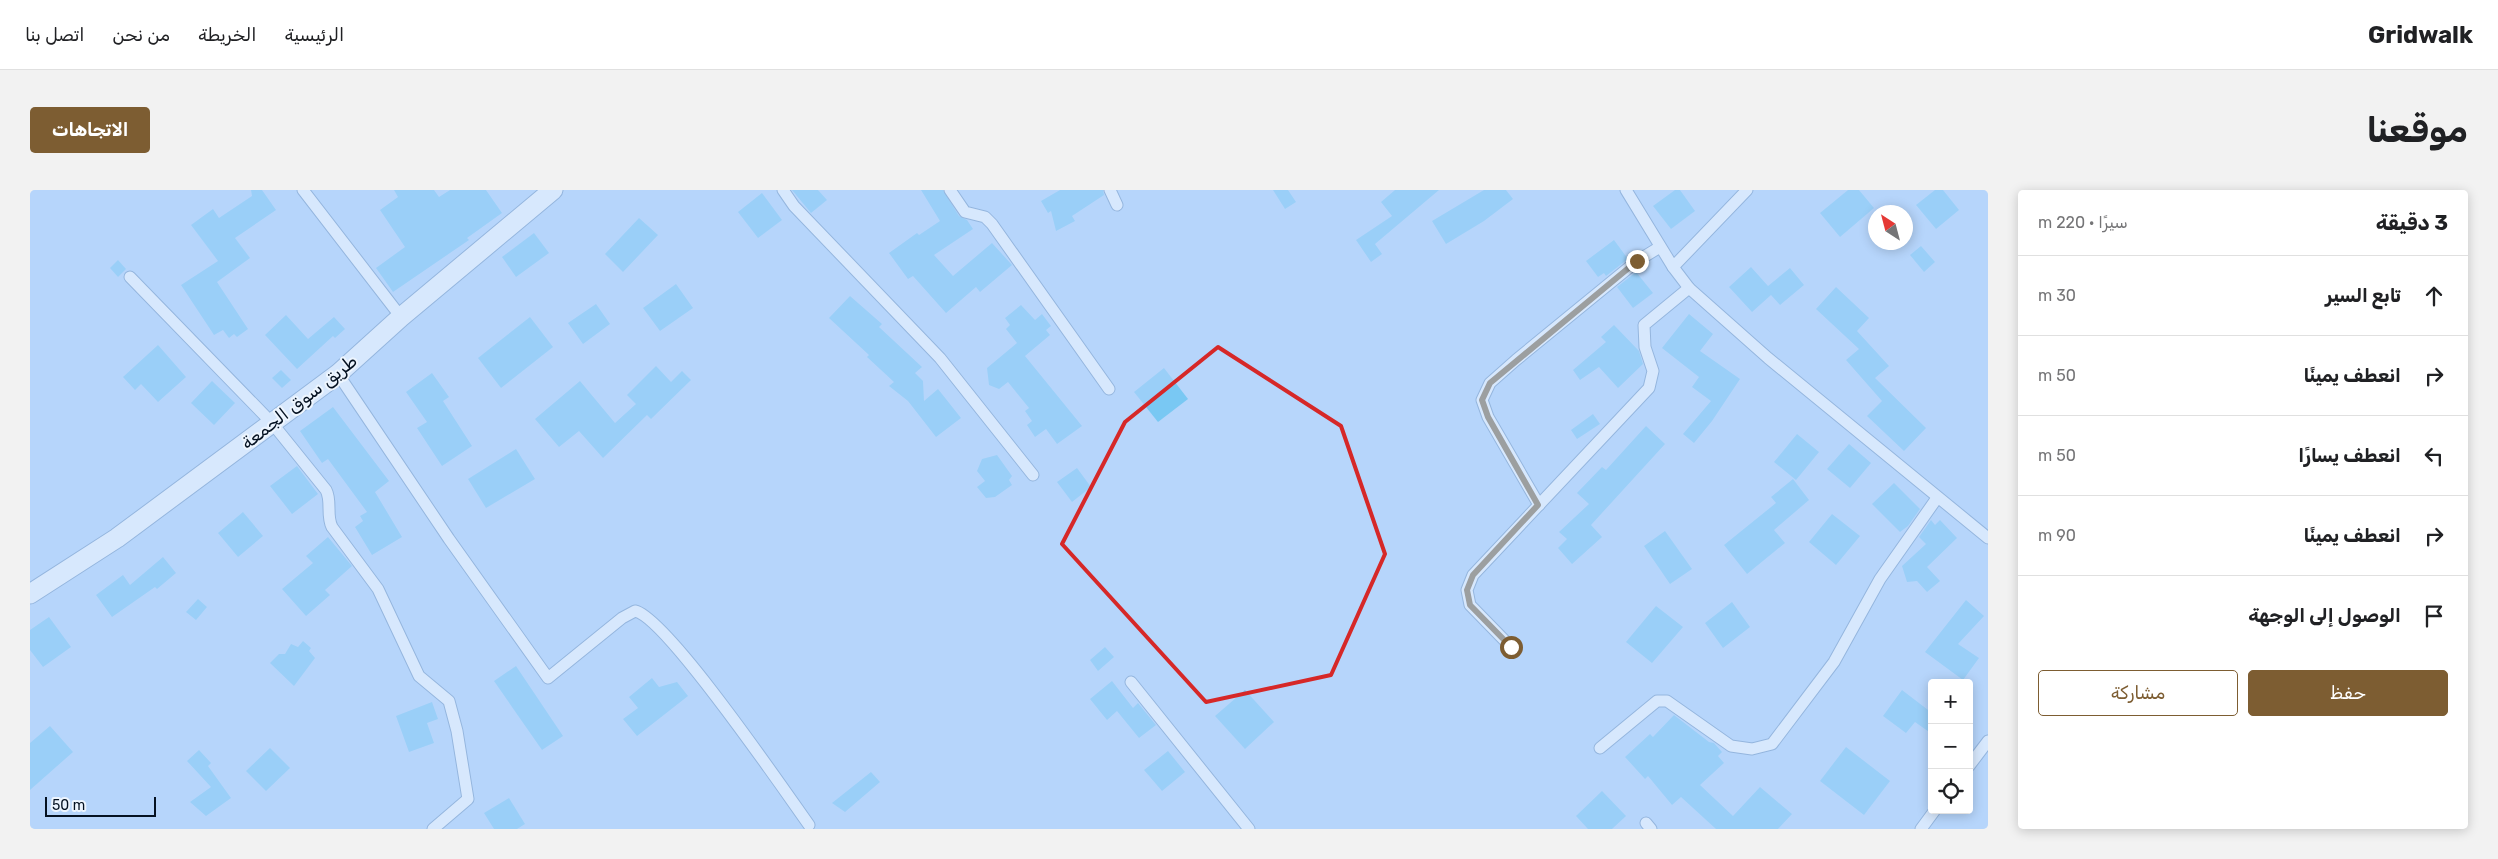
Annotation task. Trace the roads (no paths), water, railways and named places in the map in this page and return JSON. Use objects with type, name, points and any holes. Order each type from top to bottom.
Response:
[{"type":"main road","name":"طريق سوق الجمعة","points":[[30,594],[117,538],[338,374],[401,317],[553,190]]},
{"type":"street","points":[[303,190],[401,317]]},
{"type":"street","points":[[783,190],[794,206],[940,358],[1033,475]]},
{"type":"street","points":[[950,190],[965,212],[984,217],[992,224],[1109,389]]},
{"type":"street","points":[[1110,190],[1117,205]]},
{"type":"street","points":[[1626,190],[1673,267],[1690,288],[1768,358],[1988,538]]},
{"type":"street","points":[[1673,267],[1747,190]]},
{"type":"street","points":[[1538,505],[1488,417],[1482,400],[1490,383],[1637,261],[1660,247]]},
{"type":"street","points":[[130,277],[272,423],[326,490],[329,496],[328,518],[332,527],[378,589],[419,676],[449,701],[457,731],[468,799],[434,829]]},
{"type":"street","points":[[1511,647],[1470,605],[1467,590],[1473,575],[1650,388],[1653,371],[1645,347],[1644,325],[1690,288]]},
{"type":"street","points":[[338,374],[449,539],[548,678],[622,618],[635,611],[642,612],[655,624],[717,698],[809,825]]},
{"type":"street","points":[[1600,748],[1657,701],[1667,701],[1731,746],[1752,749],[1772,744],[1834,662],[1880,580],[1937,498]]},
{"type":"street","points":[[1130,682],[1249,829]]},
{"type":"street","points":[[1973,761],[1988,741]]},
{"type":"street","points":[[1921,829],[1932,814]]}]
